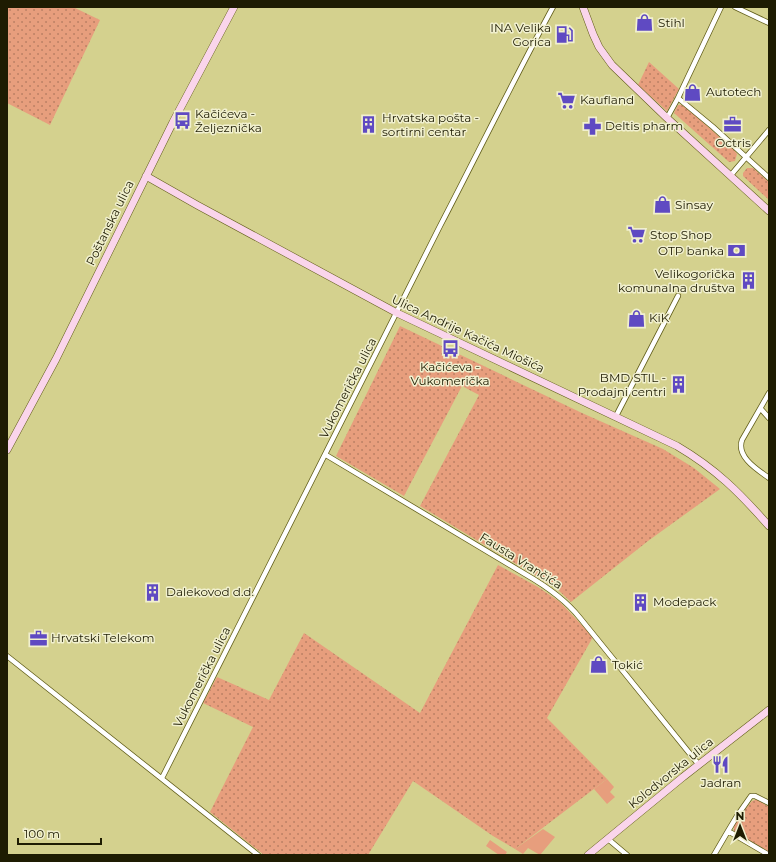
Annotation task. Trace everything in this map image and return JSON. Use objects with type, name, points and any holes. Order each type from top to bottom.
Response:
[{"type":"main road","name":"Poštanska ulica","points":[[7,450],[56,359],[173,122],[234,7]]},
{"type":"main road","points":[[583,7],[593,34],[605,56],[628,81],[667,118],[769,211]]},
{"type":"main road","name":"Ulica Andrije Kačića Miošića","points":[[146,176],[397,313],[668,441],[700,460],[738,491],[769,526]]},
{"type":"main road","name":"Kolodvorska ulica","points":[[588,855],[699,764],[768,713]]},
{"type":"street","name":"Vukomerička ulica","points":[[162,778],[524,61],[553,7]]},
{"type":"street","points":[[667,118],[721,7]]},
{"type":"street","points":[[735,7],[769,22]]},
{"type":"street","points":[[678,98],[713,127],[769,178]]},
{"type":"street","points":[[730,176],[769,130]]},
{"type":"street","points":[[616,416],[678,296]]},
{"type":"street","points":[[769,393],[742,440],[741,450],[745,458],[769,478]]},
{"type":"street","points":[[761,409],[769,418]]},
{"type":"street","name":"Fausta Vrančića","points":[[326,455],[557,594],[578,614],[699,764]]},
{"type":"street","points":[[7,656],[258,855]]},
{"type":"street","points":[[714,855],[737,816],[751,796],[755,796],[769,803]]},
{"type":"street","points":[[728,831],[769,855]]},
{"type":"street","points":[[608,839],[627,855]]},
{"type":"shaded area","points":[[7,7],[73,7],[100,20],[50,125],[7,103]]},
{"type":"shaded area","points":[[649,62],[679,89],[667,111],[638,85]]},
{"type":"shaded area","points":[[678,105],[685,106],[735,151],[737,154],[735,161],[729,162],[674,113]]},
{"type":"shaded area","points":[[747,168],[753,168],[769,182],[769,200],[743,176],[743,173]]},
{"type":"shaded area","points":[[400,326],[582,413],[663,449],[694,468],[720,489],[648,541],[571,602],[556,588],[420,506],[479,395],[462,386],[404,496],[336,456]]},
{"type":"shaded area","points":[[498,565],[538,587],[560,602],[593,637],[547,718],[607,779],[515,849],[493,836],[413,781],[368,855],[264,855],[210,812],[253,727],[203,703],[217,677],[269,700],[304,633],[420,713]]},
{"type":"shaded area","points":[[607,779],[614,787],[610,792],[615,797],[607,804],[594,789]]},
{"type":"shaded area","points":[[758,800],[769,807],[769,852],[734,831],[737,819],[752,801]]},
{"type":"shaded area","points":[[543,829],[555,837],[540,855],[528,848],[523,854],[515,849]]},
{"type":"shaded area","points":[[490,840],[507,852],[505,855],[499,855],[486,846]]},
{"type":"place","name":"Stihl","points":[[645,23]]},
{"type":"place","name":"INA Velika Gorica","points":[[564,35]]},
{"type":"place","name":"Autotech","points":[[693,92]]},
{"type":"place","name":"Kaufland","points":[[567,100]]},
{"type":"place","name":"Kačićeva - Željeznička","points":[[182,121]]},
{"type":"place","name":"Octris","points":[[733,124]]},
{"type":"place","name":"Hrvatska pošta - sortirni centar","points":[[369,125]]},
{"type":"place","name":"Deltis pharm","points":[[592,126]]},
{"type":"place","name":"Sinsay","points":[[662,205]]},
{"type":"place","name":"Stop Shop","points":[[637,235]]},
{"type":"place","name":"OTP banka","points":[[737,251]]},
{"type":"place","name":"Velikogorička komunalna društva","points":[[748,281]]},
{"type":"place","name":"KiK","points":[[636,318]]},
{"type":"place","name":"Kačićeva - Vukomerička","points":[[450,348]]},
{"type":"place","name":"BMD STIL - Prodajni centri","points":[[679,385]]},
{"type":"place","name":"Dalekovod d.d.","points":[[153,592]]},
{"type":"place","name":"Modepack","points":[[640,602]]},
{"type":"place","name":"Hrvatski Telekom","points":[[38,638]]},
{"type":"place","name":"Tokić","points":[[599,665]]},
{"type":"place","name":"Jadran","points":[[721,764]]}]
